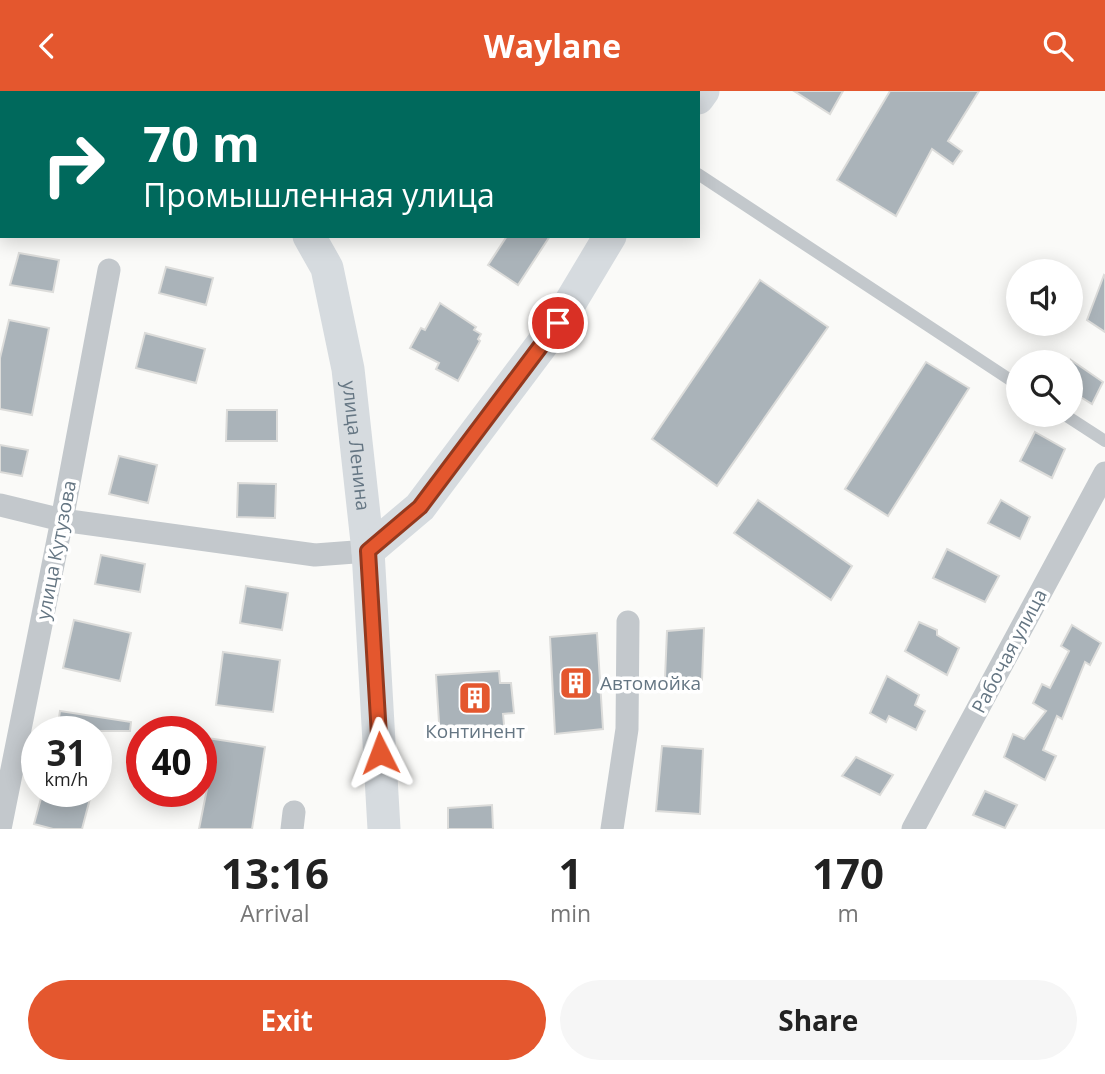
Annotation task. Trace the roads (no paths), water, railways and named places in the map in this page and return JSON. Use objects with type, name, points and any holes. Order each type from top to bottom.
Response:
[{"type":"street","name":"улица Ленина","points":[[310,238],[327,268],[348,369],[368,551],[384,829]]},
{"type":"street","points":[[0,505],[62,520],[315,555],[368,551],[420,507],[558,323],[609,238]]},
{"type":"street","name":"улица Кутузова","points":[[0,829],[109,270]]},
{"type":"street","name":"Рабочая улица","points":[[914,829],[1105,473]]},
{"type":"street","points":[[612,829],[628,729],[628,622]]},
{"type":"lane","points":[[700,175],[1006,377]]},
{"type":"lane","points":[[1083,427],[1105,441]]},
{"type":"place","name":"Автомойка","points":[[576,683]]},
{"type":"place","name":"Континент","points":[[475,698]]}]
